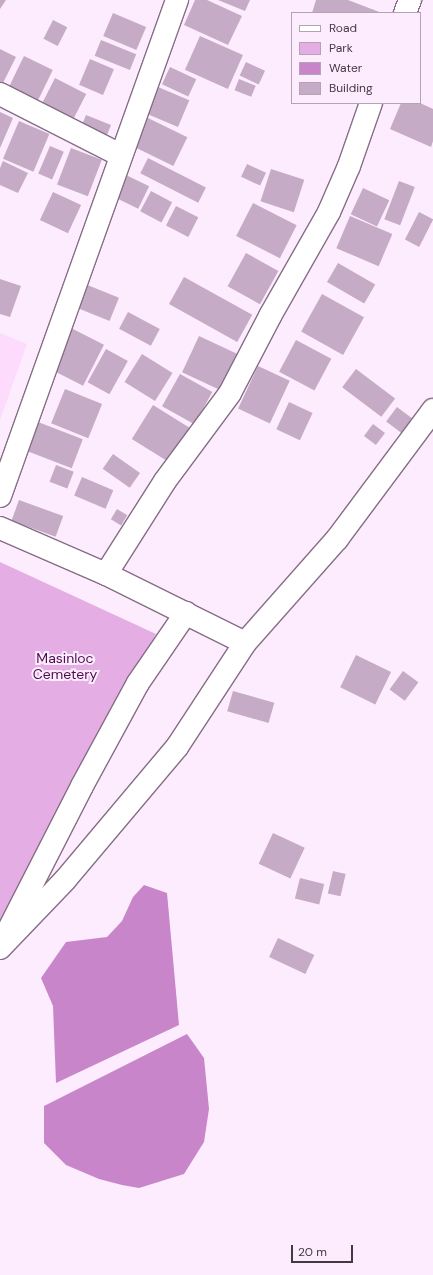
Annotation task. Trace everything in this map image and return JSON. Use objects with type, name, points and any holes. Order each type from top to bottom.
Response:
[{"type":"street","points":[[0,496],[120,155],[177,0]]},
{"type":"street","points":[[405,12],[410,0]]},
{"type":"street","points":[[0,94],[120,155]]},
{"type":"street","points":[[106,574],[165,481],[230,393],[270,316],[328,212],[349,166],[371,104]]},
{"type":"street","points":[[0,948],[65,880],[177,747],[245,643],[337,540],[433,410]]},
{"type":"street","points":[[0,528],[106,574],[245,643]]},
{"type":"street","points":[[0,948],[82,786],[138,683],[186,613]]},
{"type":"shaded area","points":[[0,333],[27,344],[0,420]]},
{"type":"green space","name":"Masinloc Cemetery","points":[[0,562],[156,634],[0,926]]},
{"type":"water","points":[[144,885],[167,893],[179,1025],[56,1083],[53,1006],[41,978],[66,942],[107,937],[122,921],[133,897]]},
{"type":"water","points":[[187,1034],[204,1058],[209,1109],[204,1142],[184,1174],[139,1188],[122,1185],[99,1179],[66,1165],[44,1143],[44,1106]]},
{"type":"building","points":[[0,0],[6,0],[0,9]]},
{"type":"building","points":[[195,0],[207,0],[242,16],[228,45],[184,25]]},
{"type":"building","points":[[218,0],[250,0],[245,11]]},
{"type":"building","points":[[316,0],[348,0],[379,12],[312,12]]},
{"type":"building","points":[[113,13],[146,27],[136,50],[103,36]]},
{"type":"building","points":[[53,20],[67,27],[58,46],[43,39]]},
{"type":"building","points":[[200,36],[243,55],[228,89],[185,70]]},
{"type":"building","points":[[101,40],[136,54],[130,70],[95,56]]},
{"type":"building","points":[[0,49],[16,57],[0,89]]},
{"type":"building","points":[[24,56],[53,70],[36,104],[7,90]]},
{"type":"building","points":[[90,59],[114,69],[103,95],[79,85]]},
{"type":"building","points":[[246,62],[265,71],[259,84],[240,76]]},
{"type":"building","points":[[170,67],[196,79],[188,96],[162,84]]},
{"type":"building","points":[[55,78],[86,94],[70,125],[39,109]]},
{"type":"building","points":[[239,79],[256,86],[251,97],[235,90]]},
{"type":"building","points":[[158,87],[189,100],[178,127],[147,114]]},
{"type":"building","points":[[421,103],[433,109],[433,141],[431,147],[390,129],[401,104]]},
{"type":"building","points":[[0,112],[13,118],[0,148]]},
{"type":"building","points":[[86,115],[111,125],[105,140],[80,130]]},
{"type":"building","points":[[146,117],[187,137],[173,166],[132,146]]},
{"type":"building","points":[[19,121],[49,134],[33,172],[3,159]]},
{"type":"building","points":[[50,146],[64,152],[52,179],[38,174]]},
{"type":"building","points":[[71,148],[102,160],[88,196],[57,184]]},
{"type":"building","points":[[148,158],[206,188],[198,203],[140,173]]},
{"type":"building","points":[[3,161],[28,173],[18,193],[0,185],[0,168]]},
{"type":"building","points":[[247,164],[266,173],[260,186],[241,177]]},
{"type":"building","points":[[271,169],[304,180],[294,212],[260,201]]},
{"type":"building","points":[[124,174],[149,186],[138,209],[113,196]]},
{"type":"building","points":[[399,181],[415,187],[400,225],[384,219]]},
{"type":"building","points":[[363,188],[389,200],[377,227],[351,214]]},
{"type":"building","points":[[151,191],[172,202],[161,223],[140,211]]},
{"type":"building","points":[[53,192],[81,205],[68,233],[40,220]]},
{"type":"building","points":[[253,203],[297,225],[280,258],[236,236]]},
{"type":"building","points":[[176,206],[198,217],[188,237],[166,226]]},
{"type":"building","points":[[419,212],[433,219],[419,247],[405,240]]},
{"type":"building","points":[[350,216],[392,234],[379,266],[336,248]]},
{"type":"building","points":[[246,253],[278,271],[260,304],[228,286]]},
{"type":"building","points":[[338,263],[375,284],[364,304],[327,282]]},
{"type":"building","points":[[184,277],[252,315],[237,342],[169,304]]},
{"type":"building","points":[[0,279],[21,286],[10,317],[0,314]]},
{"type":"building","points":[[80,282],[119,298],[110,321],[71,305]]},
{"type":"building","points":[[322,294],[364,317],[343,355],[301,332]]},
{"type":"building","points":[[128,312],[160,329],[151,346],[119,329]]},
{"type":"building","points":[[71,328],[104,345],[83,386],[50,369]]},
{"type":"building","points":[[199,336],[238,354],[221,390],[182,372]]},
{"type":"building","points":[[296,340],[331,359],[314,391],[279,372]]},
{"type":"building","points":[[106,349],[128,361],[109,394],[88,382]]},
{"type":"building","points":[[142,354],[173,373],[155,401],[125,382]]},
{"type":"building","points":[[258,366],[290,381],[270,423],[238,409]]},
{"type":"building","points":[[356,369],[395,398],[381,417],[342,387]]},
{"type":"building","points":[[180,374],[212,392],[194,424],[162,406]]},
{"type":"building","points":[[65,389],[102,404],[88,438],[51,423]]},
{"type":"building","points":[[289,402],[313,413],[300,440],[276,429]]},
{"type":"building","points":[[153,405],[191,429],[170,463],[132,439]]},
{"type":"building","points":[[397,407],[413,419],[402,433],[386,421]]},
{"type":"building","points":[[38,422],[83,439],[72,468],[27,451]]},
{"type":"building","points":[[373,424],[385,433],[376,445],[364,436]]},
{"type":"building","points":[[113,454],[140,473],[130,488],[103,469]]},
{"type":"building","points":[[56,465],[74,472],[67,489],[50,482]]},
{"type":"building","points":[[82,477],[113,490],[105,509],[74,495]]},
{"type":"building","points":[[19,500],[63,516],[56,537],[11,521]]},
{"type":"building","points":[[117,509],[127,515],[121,525],[111,519]]},
{"type":"building","points":[[356,655],[391,672],[375,704],[340,687]]},
{"type":"building","points":[[403,671],[418,682],[405,701],[389,690]]},
{"type":"building","points":[[233,691],[274,703],[269,723],[227,711]]},
{"type":"building","points":[[273,833],[305,848],[290,879],[259,864]]},
{"type":"building","points":[[333,871],[346,874],[340,896],[328,893]]},
{"type":"building","points":[[300,878],[324,884],[319,904],[295,898]]},
{"type":"building","points":[[278,938],[314,955],[305,974],[269,957]]}]
